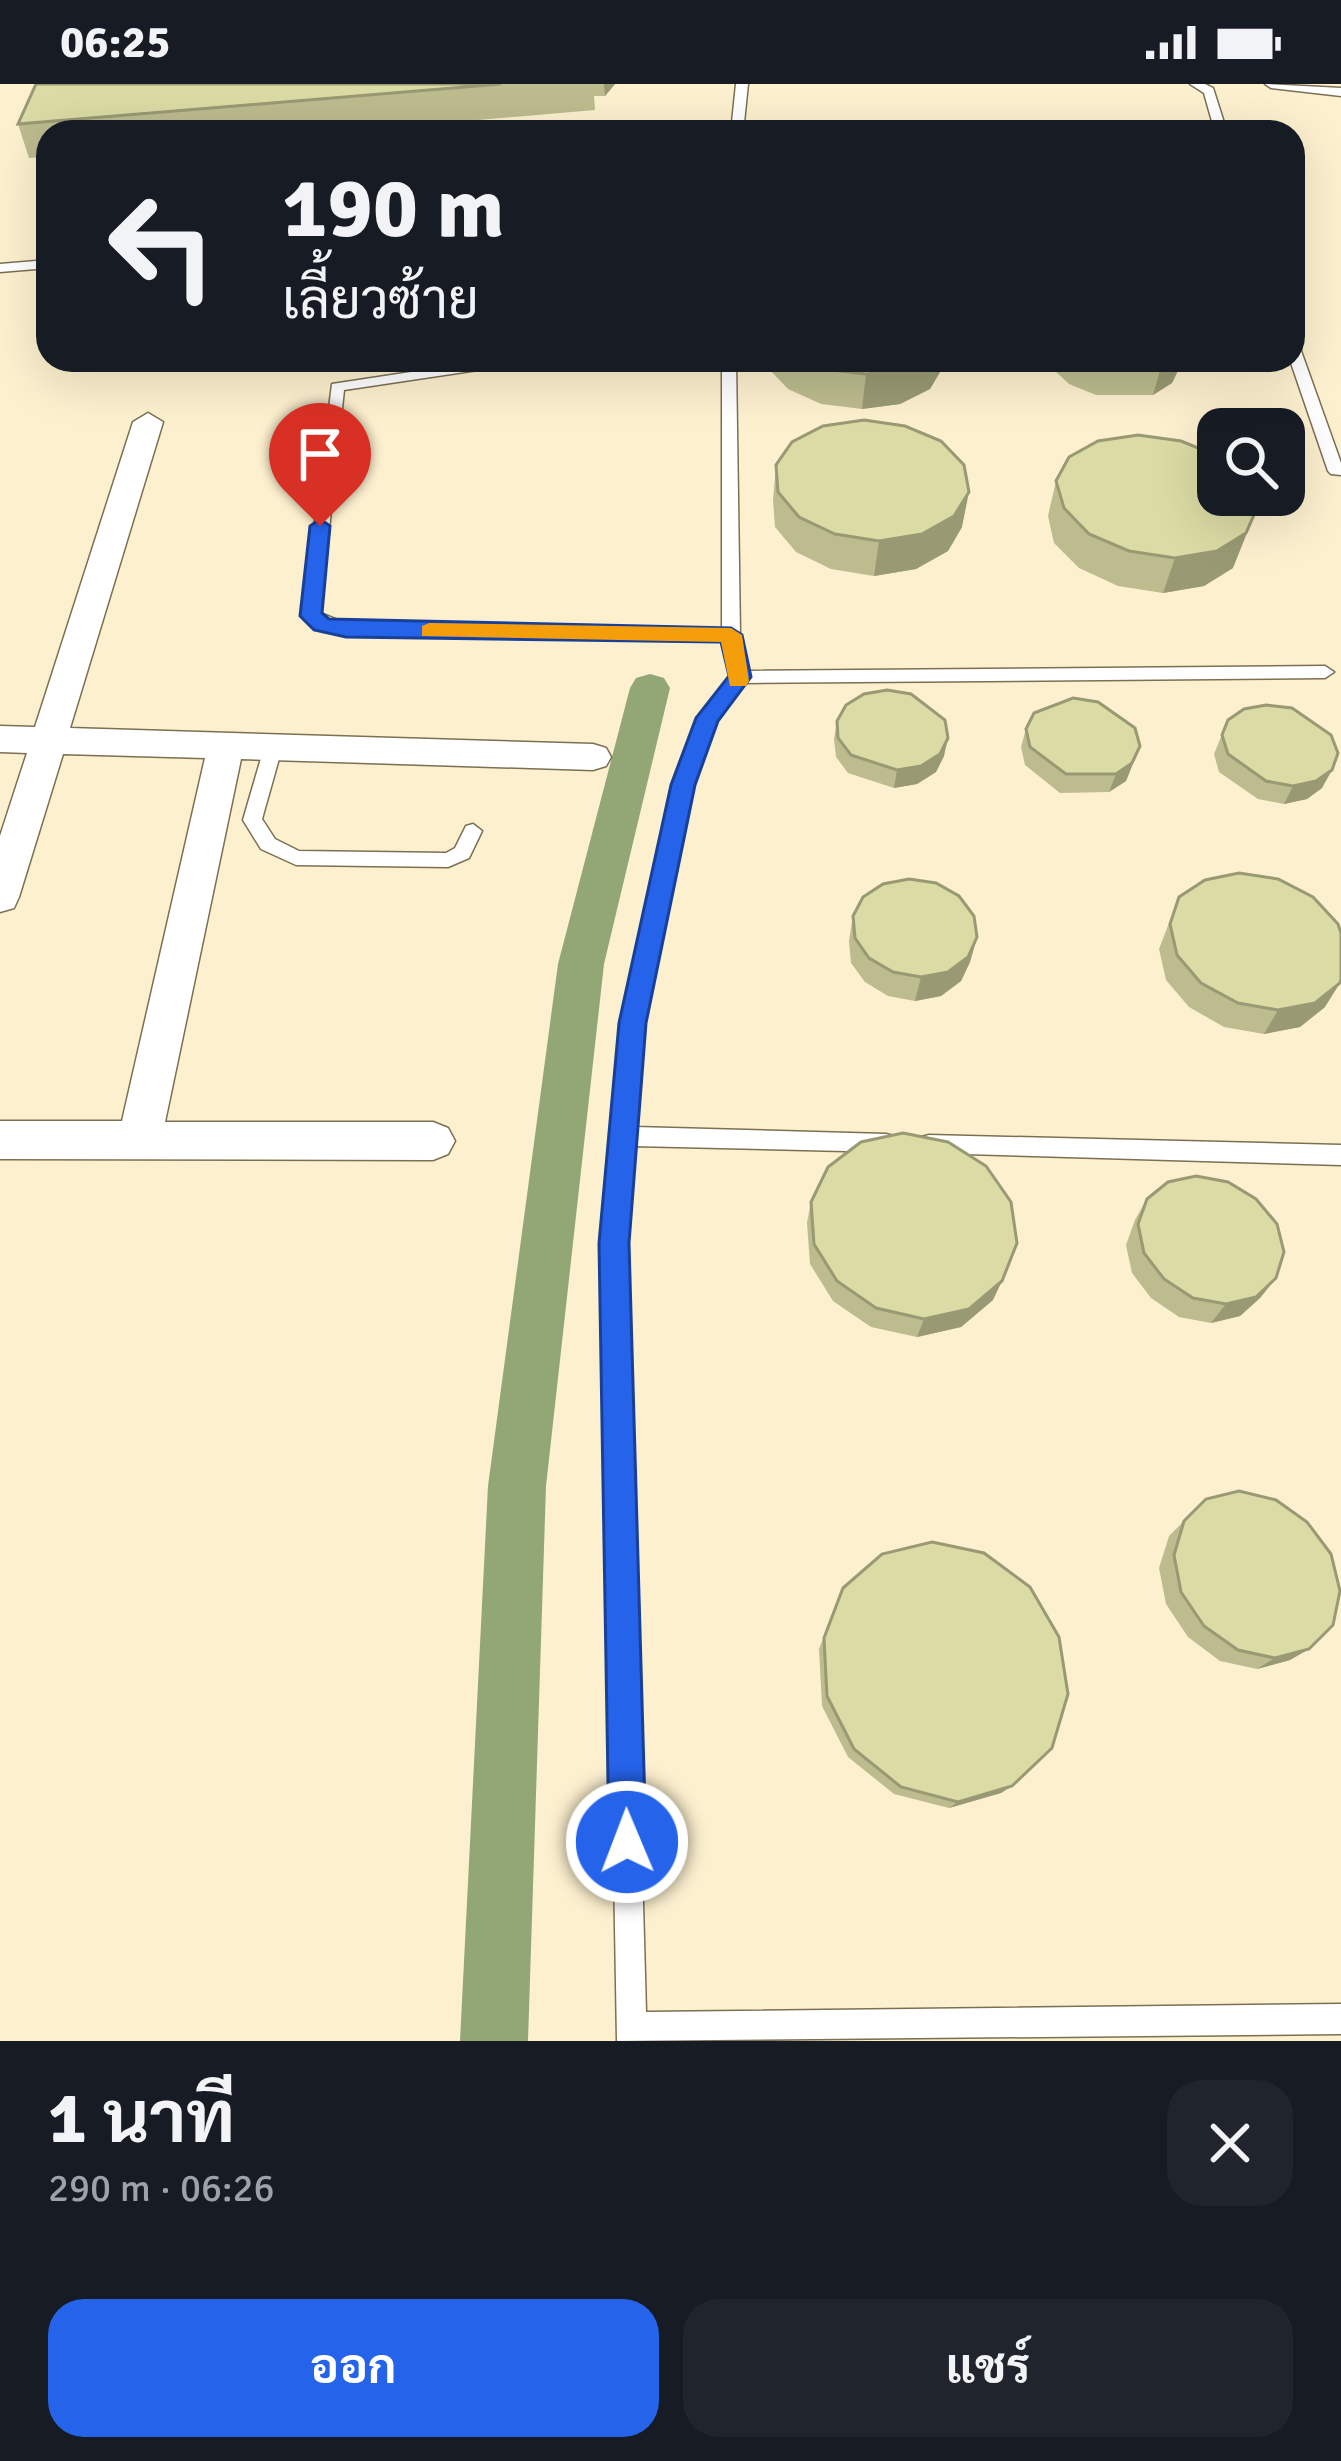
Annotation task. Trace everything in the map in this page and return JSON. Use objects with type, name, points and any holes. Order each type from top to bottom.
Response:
[{"type":"street","points":[[0,897],[148,422]]},
{"type":"street","points":[[0,739],[593,757]]},
{"type":"street","points":[[139,1140],[226,746]]},
{"type":"street","points":[[0,1140],[433,1142]]},
{"type":"lane","points":[[738,120],[742,84]]},
{"type":"lane","points":[[1270,84],[1341,92]]},
{"type":"lane","points":[[1208,86],[1218,120]]},
{"type":"lane","points":[[0,268],[36,265]]},
{"type":"lane","points":[[438,372],[337,387],[311,616],[346,630],[731,635]]},
{"type":"lane","points":[[729,372],[731,635],[740,677]]},
{"type":"lane","points":[[1301,372],[1336,471]]},
{"type":"lane","points":[[740,677],[1325,672]]},
{"type":"lane","points":[[740,677],[708,718],[683,785],[632,1023],[614,1243],[632,2034],[1341,2019]]},
{"type":"lane","points":[[273,748],[252,820],[268,844],[296,858],[448,860],[462,853],[473,831]]},
{"type":"lane","points":[[623,1136],[1341,1155]]},
{"type":"building","points":[[36,84],[501,84],[36,120],[18,124]]},
{"type":"building","points":[[864,420],[905,426],[941,441],[964,465],[969,492],[954,516],[922,534],[879,541],[835,534],[799,517],[778,492],[776,465],[792,442],[823,426]]},
{"type":"building","points":[[1138,435],[1197,447],[1197,516],[1253,516],[1246,533],[1217,551],[1175,558],[1129,551],[1089,534],[1064,508],[1056,481],[1069,457],[1098,441]]},
{"type":"building","points":[[887,690],[911,694],[945,720],[948,738],[940,754],[921,766],[897,770],[851,755],[838,738],[837,721],[846,705],[864,694]]},
{"type":"building","points":[[1073,698],[1098,702],[1135,728],[1140,746],[1132,763],[1116,774],[1066,774],[1030,747],[1026,729],[1034,713]]},
{"type":"building","points":[[1292,708],[1331,735],[1338,753],[1332,770],[1316,781],[1293,786],[1266,781],[1228,754],[1222,735],[1228,720],[1244,709]]},
{"type":"building","points":[[1239,873],[1278,879],[1313,897],[1338,924],[1341,980],[1315,1003],[1278,1010],[1238,1003],[1201,983],[1177,955],[1170,924],[1179,897],[1205,880]]},
{"type":"building","points":[[909,879],[936,883],[959,896],[974,916],[977,937],[968,957],[948,972],[921,977],[893,972],[869,958],[855,938],[853,916],[863,897],[883,884]]},
{"type":"building","points":[[903,1133],[948,1142],[986,1166],[1011,1202],[1017,1243],[1002,1281],[969,1309],[924,1319],[876,1308],[837,1281],[814,1244],[811,1202],[828,1167],[861,1142]]},
{"type":"building","points":[[1196,1176],[1228,1182],[1256,1199],[1277,1224],[1284,1252],[1276,1278],[1256,1297],[1226,1304],[1193,1298],[1164,1279],[1144,1253],[1138,1224],[1147,1199],[1168,1182]]},
{"type":"building","points":[[1239,1491],[1276,1500],[1307,1522],[1331,1554],[1340,1591],[1333,1625],[1309,1649],[1275,1658],[1238,1650],[1204,1626],[1181,1592],[1174,1555],[1184,1521],[1206,1499]]},
{"type":"building","points":[[932,1542],[984,1553],[1030,1587],[1059,1637],[1068,1694],[1052,1748],[1012,1786],[958,1802],[901,1787],[854,1749],[827,1696],[824,1638],[843,1588],[882,1554]]},
{"type":"waterway","points":[[494,2041],[517,1486],[581,964],[650,688]]},
{"type":"slow traffic","points":[[429,631],[731,635],[738,681]]},
{"type":"route","points":[[320,526],[311,616],[322,624],[346,630],[731,635],[740,677],[708,718],[683,785],[632,1023],[614,1243],[627,1842]]}]
